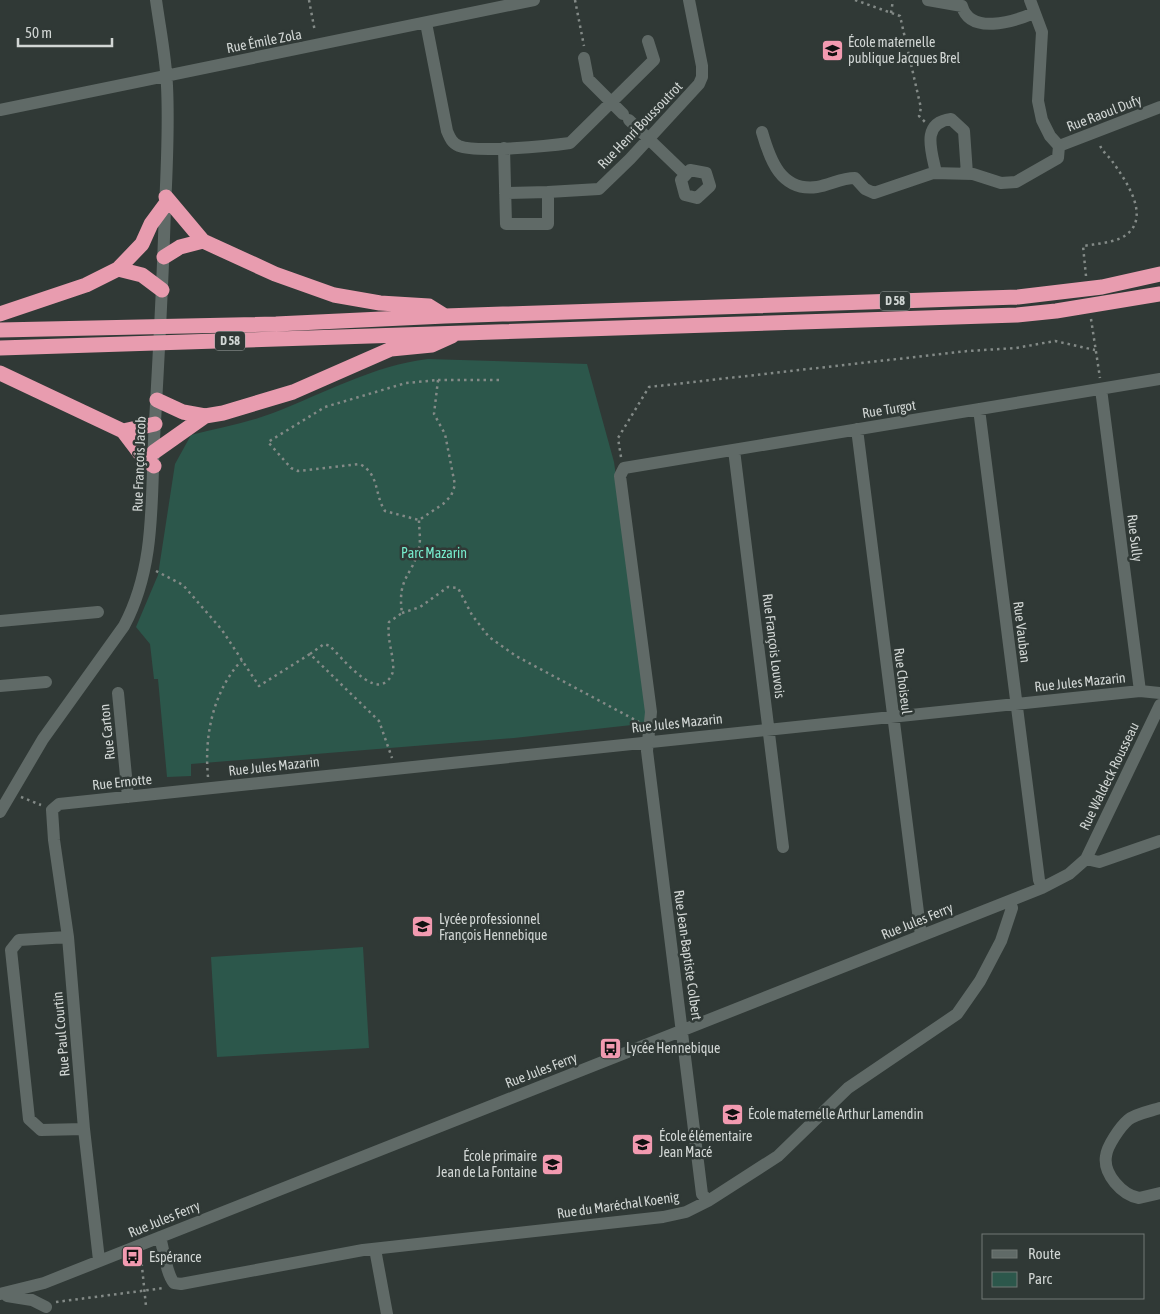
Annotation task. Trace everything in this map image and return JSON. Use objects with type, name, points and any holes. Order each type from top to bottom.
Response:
[{"type":"highway","points":[[0,314],[86,285],[118,270],[142,244],[165,201],[204,241],[275,274],[334,294],[380,303],[429,306],[445,316]]},
{"type":"highway","points":[[164,257],[180,247],[204,241]]},
{"type":"highway","points":[[118,270],[142,275],[162,294]]},
{"type":"highway","name":"D 58","points":[[0,330],[276,324],[445,316],[1018,297],[1084,290],[1160,274]]},
{"type":"highway","name":"D 58","points":[[0,348],[1017,315],[1056,311],[1160,294]]},
{"type":"highway","points":[[157,400],[183,412],[205,416],[224,414],[293,392],[391,349],[432,345],[460,333]]},
{"type":"highway","points":[[0,373],[123,431],[145,460],[154,459],[205,416]]},
{"type":"highway","points":[[123,431],[154,424]]},
{"type":"street","name":"Rue François Jacob","points":[[0,812],[43,739],[124,626],[135,606],[146,566],[153,518],[154,424],[159,372],[165,201],[166,75],[156,0]]},
{"type":"street","name":"Rue Émile Zola","points":[[0,110],[426,23],[510,2],[534,0]]},
{"type":"street","name":"Rue Henri Boussoutrot","points":[[505,193],[599,189],[647,139],[699,84],[702,77],[702,66],[689,0]]},
{"type":"street","points":[[928,0],[962,6],[964,14],[972,21],[989,23],[1015,21],[1034,13]]},
{"type":"street","points":[[762,132],[775,169],[784,179],[798,185],[819,187],[842,178],[855,178],[865,189],[874,193],[915,178],[936,173],[967,174],[1001,183],[1016,182],[1058,158],[1059,146],[1050,136],[1042,120],[1038,101],[1042,32],[1030,0]]},
{"type":"street","points":[[426,23],[450,139],[464,147],[504,148],[570,143],[654,60],[648,41]]},
{"type":"street","points":[[584,58],[588,79],[647,139],[685,174]]},
{"type":"street","name":"Rue Raoul Dufy","points":[[1059,146],[1157,111]]},
{"type":"street","points":[[936,173],[930,144],[930,134],[934,127],[942,120],[951,119],[964,131],[967,174]]},
{"type":"street","points":[[504,148],[506,224],[548,224],[548,192]]},
{"type":"street","name":"Rue Turgot","points":[[624,468],[1160,379]]},
{"type":"street","name":"Rue Sully","points":[[1101,389],[1140,691]]},
{"type":"street","name":"Rue Vauban","points":[[979,409],[1039,880],[1042,888]]},
{"type":"street","name":"Rue Choiseul","points":[[857,429],[921,936]]},
{"type":"street","name":"Rue François Louvois","points":[[734,450],[784,847]]},
{"type":"street","name":"Rue Jean-Baptiste Colbert","points":[[624,468],[620,476],[651,712],[648,760],[702,1194],[708,1201]]},
{"type":"street","points":[[0,621],[98,612]]},
{"type":"street","points":[[0,686],[46,682]]},
{"type":"street","name":"Rue Jules Mazarin","points":[[197,789],[1140,691],[1160,693]]},
{"type":"street","name":"Rue Carton","points":[[118,693],[128,797]]},
{"type":"street","name":"Rue Waldeck Rousseau","points":[[1086,859],[1160,705]]},
{"type":"street","name":"Rue Ernotte","points":[[52,810],[59,804],[197,789]]},
{"type":"street","name":"Rue Paul Courtin","points":[[52,810],[54,840],[68,937],[84,1129],[99,1260]]},
{"type":"street","points":[[1086,859],[1099,862],[1160,841]]},
{"type":"street","name":"Rue Jules Ferry","points":[[0,1295],[44,1283],[1010,901],[1070,874],[1086,859]]},
{"type":"street","name":"Rue du Maréchal Koenig","points":[[174,1283],[375,1249],[663,1217],[686,1212],[708,1201],[778,1156],[848,1088],[957,1014],[980,982],[1001,941],[1012,908],[1010,901]]},
{"type":"street","points":[[68,937],[19,940],[11,950],[28,1119],[41,1130],[84,1129]]},
{"type":"street","points":[[1160,1108],[1129,1119],[1107,1150],[1105,1160],[1118,1188],[1139,1198],[1160,1192]]},
{"type":"street","points":[[160,1237],[167,1260],[169,1277],[174,1283]]},
{"type":"street","points":[[375,1249],[387,1314]]},
{"type":"street","points":[[44,1283],[46,1308]]},
{"type":"street","points":[[0,1295],[32,1300],[46,1308]]},
{"type":"path","points":[[309,0],[317,46]]},
{"type":"path","points":[[575,0],[584,58]]},
{"type":"path","points":[[855,0],[900,16],[903,22],[921,108],[919,116],[934,127]]},
{"type":"path","points":[[891,13],[892,0]]},
{"type":"path","points":[[1086,273],[1083,246],[1120,238],[1129,233],[1137,219],[1136,200],[1112,160],[1101,151],[1096,132]]},
{"type":"path","points":[[1091,315],[1101,389]]},
{"type":"path","points":[[624,468],[618,438],[649,387],[968,351],[1016,348],[1055,341],[1095,350]]},
{"type":"path","points":[[438,380],[434,414],[445,434],[455,485],[452,496],[419,520],[385,511],[381,505],[375,479],[367,468],[360,464],[298,471],[291,468],[268,442],[325,407],[406,383],[438,380],[502,380]]},
{"type":"path","points":[[402,613],[400,595],[404,579],[419,548],[419,520]]},
{"type":"path","points":[[146,566],[183,585],[222,630],[259,686],[324,644],[330,646],[364,680],[375,685],[384,684],[391,678],[394,665],[387,638],[388,622],[402,613],[420,608],[448,587],[458,588],[472,615],[489,637],[523,660],[650,726]]},
{"type":"path","points":[[310,654],[379,722],[394,763]]},
{"type":"path","points":[[209,781],[207,760],[213,709],[228,675],[242,660]]},
{"type":"path","points":[[19,796],[52,810]]},
{"type":"path","points":[[138,1246],[146,1306]]},
{"type":"path","points":[[46,1308],[169,1288],[174,1283]]},
{"type":"green space","name":"Parc Mazarin","points":[[428,359],[587,364],[614,462],[650,723],[514,738],[191,764],[191,776],[167,777],[158,679],[154,679],[150,644],[136,627],[158,575],[175,464],[191,435],[263,417],[368,374]]},
{"type":"green space","points":[[363,947],[369,1048],[217,1057],[211,957]]},
{"type":"place","name":"École maternelle publique Jacques Brel","points":[[832,50]]},
{"type":"place","name":"Lycée professionnel François Hennebique","points":[[423,927]]},
{"type":"place","name":"Lycée Hennebique","points":[[610,1048]]},
{"type":"place","name":"École maternelle Arthur Lamendin","points":[[732,1114]]},
{"type":"place","name":"École élémentaire Jean Macé","points":[[643,1144]]},
{"type":"place","name":"École primaire Jean de La Fontaine","points":[[553,1164]]},
{"type":"place","name":"Espérance","points":[[133,1257]]}]
